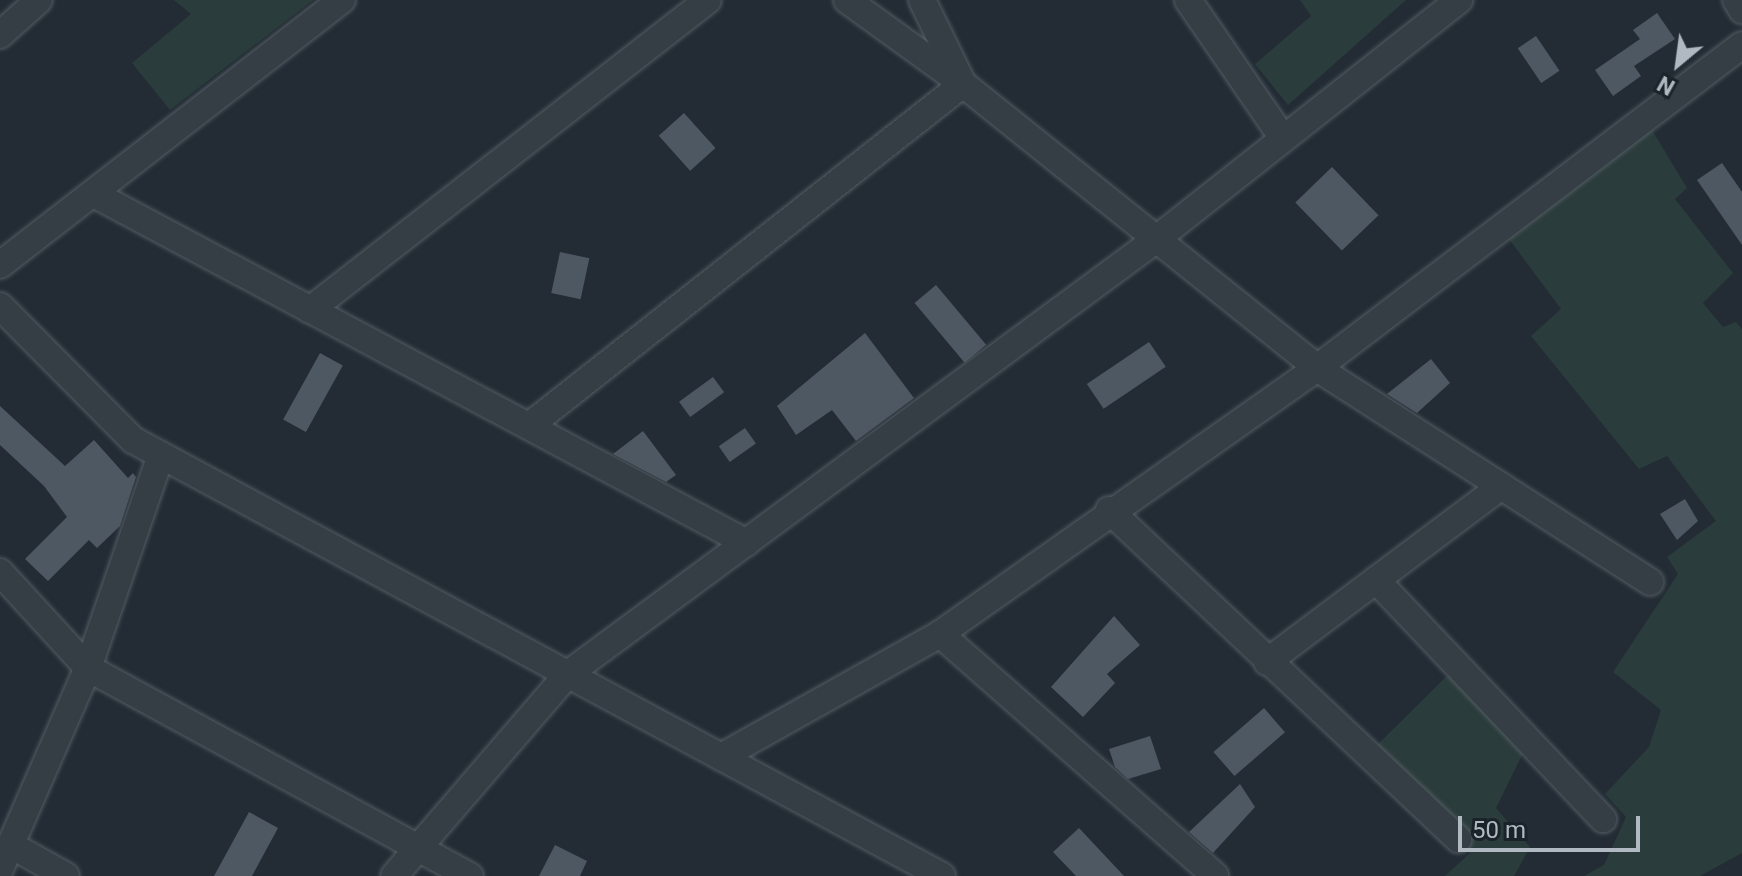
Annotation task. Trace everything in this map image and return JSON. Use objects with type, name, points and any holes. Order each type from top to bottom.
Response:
[{"type":"street","points":[[0,35],[39,0]]},
{"type":"street","points":[[0,265],[342,0]]},
{"type":"street","points":[[310,310],[708,0]]},
{"type":"street","points":[[847,0],[963,84],[1154,241],[1317,368],[1650,582]]},
{"type":"street","points":[[922,0],[963,84]]},
{"type":"street","points":[[1188,0],[1282,137]]},
{"type":"street","points":[[394,876],[568,674],[1154,241],[1459,0]]},
{"type":"street","points":[[1736,0],[1742,10]]},
{"type":"street","points":[[721,757],[940,634],[1109,510],[1317,368],[1742,45]]},
{"type":"street","points":[[529,426],[963,84]]},
{"type":"street","points":[[94,194],[747,543]]},
{"type":"street","points":[[0,306],[133,440],[942,876]]},
{"type":"street","points":[[66,876],[5,857],[88,668],[161,455]]},
{"type":"street","points":[[1267,662],[1501,486]]},
{"type":"street","points":[[1109,510],[1458,839]]},
{"type":"street","points":[[0,572],[88,668],[470,876]]},
{"type":"street","points":[[1376,580],[1603,819]]},
{"type":"street","points":[[940,634],[1215,876]]},
{"type":"shaded area","points":[[174,0],[313,0],[170,110],[132,63],[191,14]]},
{"type":"shaded area","points":[[1300,0],[1406,0],[1288,105],[1255,64],[1311,16]]},
{"type":"shaded area","points":[[1652,130],[1687,188],[1675,199],[1733,273],[1703,303],[1723,327],[1736,322],[1742,329],[1742,853],[1700,876],[1584,876],[1604,865],[1626,817],[1605,794],[1649,747],[1661,710],[1613,672],[1678,574],[1667,557],[1716,521],[1667,456],[1639,469],[1531,336],[1561,309],[1509,239]]},
{"type":"shaded area","points":[[1449,674],[1524,751],[1496,808],[1530,847],[1514,876],[1445,876],[1470,853],[1374,748]]},
{"type":"building","points":[[1657,13],[1675,39],[1634,66],[1641,76],[1613,96],[1595,70],[1640,39],[1633,30]]},
{"type":"building","points":[[1536,36],[1559,71],[1541,83],[1518,48]]},
{"type":"building","points":[[684,113],[715,148],[690,171],[659,136]]},
{"type":"building","points":[[1722,163],[1742,192],[1742,245],[1697,180]]},
{"type":"building","points":[[1332,167],[1379,215],[1342,251],[1295,202]]},
{"type":"building","points":[[560,252],[589,258],[581,299],[551,293]]},
{"type":"building","points":[[936,285],[986,345],[965,363],[915,303]]},
{"type":"building","points":[[865,333],[914,398],[856,441],[832,410],[796,435],[777,406]]},
{"type":"building","points":[[1149,342],[1166,367],[1104,409],[1087,384]]},
{"type":"building","points":[[320,353],[343,366],[306,432],[283,419]]},
{"type":"building","points":[[1431,359],[1450,383],[1417,413],[1387,394]]},
{"type":"building","points":[[713,377],[724,392],[690,417],[679,402]]},
{"type":"building","points":[[0,406],[65,466],[94,440],[128,478],[133,473],[136,477],[120,526],[97,548],[89,540],[48,581],[25,559],[67,517],[44,486],[0,445]]},
{"type":"building","points":[[745,428],[756,444],[730,462],[719,446]]},
{"type":"building","points":[[643,431],[676,475],[666,482],[613,454]]},
{"type":"building","points":[[1685,499],[1698,521],[1677,540],[1660,514]]},
{"type":"building","points":[[1114,616],[1140,645],[1107,674],[1115,683],[1083,717],[1051,687]]},
{"type":"building","points":[[1264,708],[1285,732],[1234,776],[1213,752]]},
{"type":"building","points":[[1150,736],[1161,769],[1128,779],[1115,767],[1109,749]]},
{"type":"building","points":[[1240,784],[1255,807],[1213,853],[1189,832]]},
{"type":"building","points":[[249,812],[278,828],[252,876],[214,876]]},
{"type":"building","points":[[1079,828],[1124,876],[1076,876],[1053,852]]},
{"type":"building","points":[[555,845],[587,861],[580,876],[539,876]]}]
